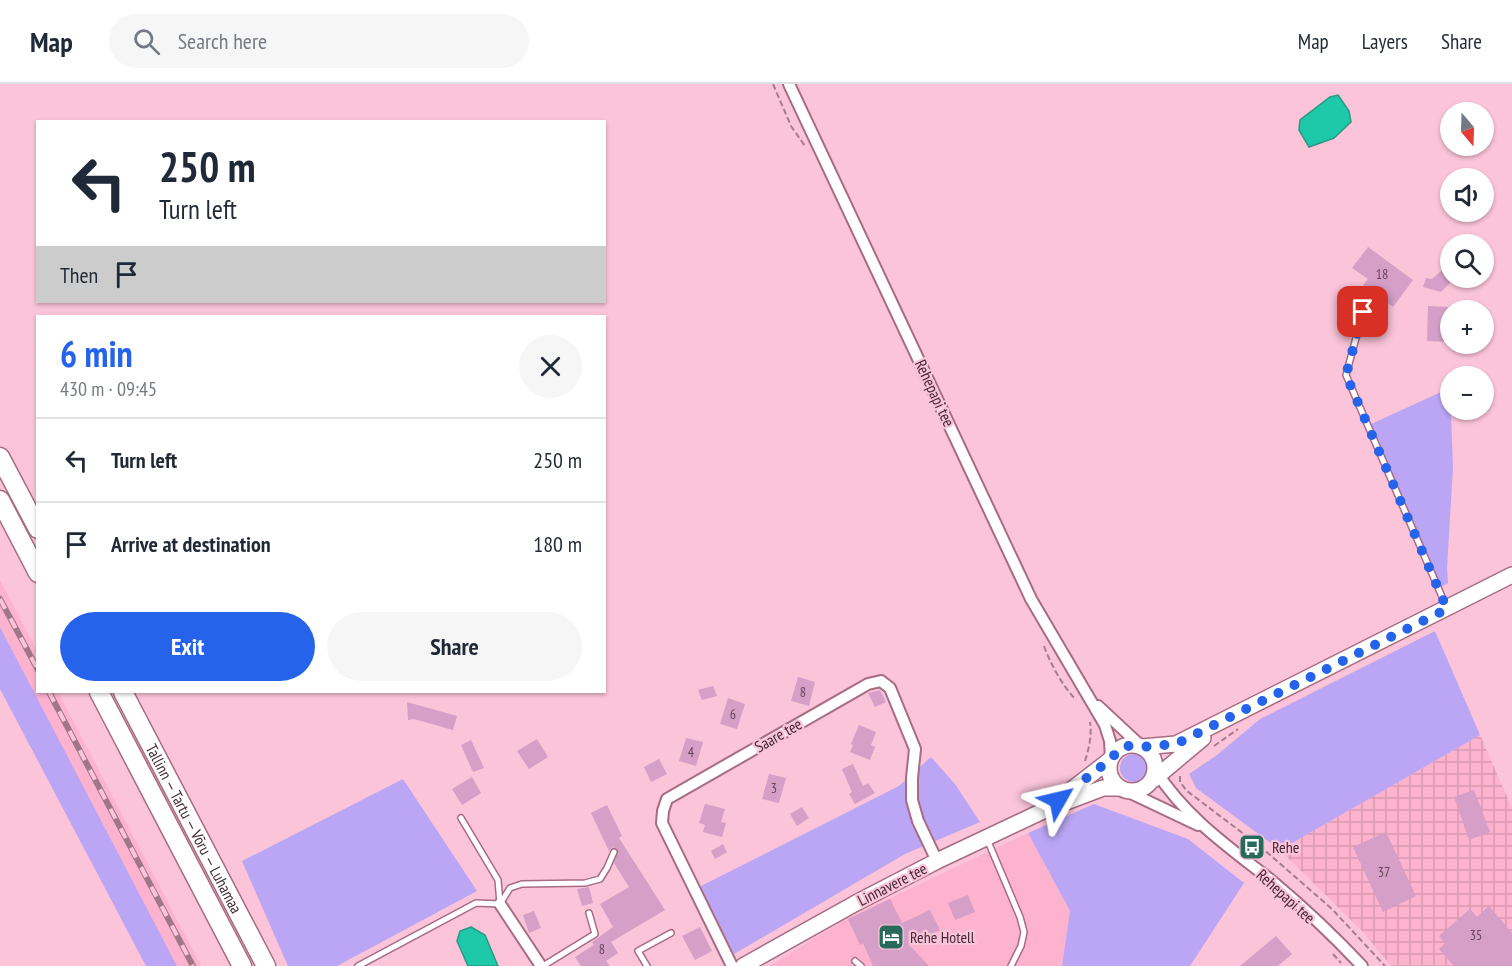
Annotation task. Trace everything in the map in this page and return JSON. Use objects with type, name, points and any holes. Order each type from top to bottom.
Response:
[{"type":"highway","points":[[0,457],[36,525]]},
{"type":"highway","points":[[0,500],[36,569]]},
{"type":"highway","name":"Tallinn — Tartu — Võru — Luhamaa","points":[[100,693],[242,966]]},
{"type":"highway","name":"Tallinn — Tartu — Võru — Luhamaa","points":[[124,693],[266,966]]},
{"type":"street","name":"Rehepapi tee","points":[[789,84],[1031,599],[1105,725],[1110,741],[1111,759]]},
{"type":"street","name":"Linnavere tee","points":[[1045,810],[1111,759],[1120,748],[1135,745],[1142,747],[1176,744],[1512,575]]},
{"type":"street","name":"Saare tee","points":[[732,966],[662,823],[667,799],[868,684],[881,681],[890,688],[915,749],[912,800],[918,820],[937,861]]},
{"type":"street","name":"Rehepapi tee","points":[[1089,697],[1142,747]]},
{"type":"street","name":"Linnavere tee","points":[[743,966],[937,861],[1045,810],[1103,788],[1142,790],[1156,775],[1238,713]]},
{"type":"street","points":[[1142,747],[1152,756],[1156,775]]},
{"type":"street","points":[[1111,759],[1109,766],[1111,778],[1120,788]]},
{"type":"street","name":"Rehepapi tee","points":[[1156,775],[1179,803],[1207,829],[1275,884],[1362,966]]},
{"type":"street","name":"Rehepapi tee","points":[[1120,788],[1207,829]]},
{"type":"street","points":[[500,904],[542,966]]},
{"type":"lane","points":[[1363,312],[1346,375],[1447,609]]},
{"type":"lane","points":[[461,818],[498,880],[500,904]]},
{"type":"lane","points":[[987,837],[1024,932],[1021,946],[1011,966]]},
{"type":"lane","points":[[500,904],[510,888],[522,884],[585,883],[600,879],[614,852]]},
{"type":"lane","points":[[358,966],[476,903],[500,904]]},
{"type":"lane","points":[[542,966],[595,934],[589,913]]},
{"type":"lane","points":[[647,966],[638,951],[671,933]]},
{"type":"lane","points":[[855,961],[861,966]]},
{"type":"path","points":[[1210,749],[1238,731],[1238,713]]},
{"type":"path","points":[[1180,772],[1180,782],[1187,791],[1261,847],[1332,909],[1385,966]]},
{"type":"path","points":[[1328,948],[1341,963]]},
{"type":"shaded area","points":[[1338,95],[1349,111],[1351,122],[1334,138],[1309,147],[1299,130],[1300,120],[1330,97]]},
{"type":"shaded area","points":[[1440,393],[1440,420],[1451,420],[1453,468],[1448,583],[1441,587],[1371,424]]},
{"type":"shaded area","points":[[0,580],[36,649],[36,693],[59,693],[201,966],[177,966],[0,627]]},
{"type":"shaded area","points":[[0,627],[177,966],[146,966],[0,689]]},
{"type":"shaded area","points":[[1435,631],[1480,735],[1280,850],[1196,788],[1189,774],[1217,755],[1260,719]]},
{"type":"shaded area","points":[[1480,735],[1512,808],[1512,966],[1391,966],[1364,933],[1280,850]]},
{"type":"shaded area","points":[[1134,754],[1144,758],[1148,768],[1144,778],[1134,782],[1124,778],[1120,768],[1124,758]]},
{"type":"shaded area","points":[[931,757],[955,784],[980,822],[905,854],[734,954],[699,887],[899,786]]},
{"type":"shaded area","points":[[403,779],[477,891],[337,966],[288,966],[242,861]]},
{"type":"shaded area","points":[[1094,804],[1188,839],[1244,883],[1190,966],[1062,966],[1070,911],[1028,833]]},
{"type":"shaded area","points":[[1028,833],[1070,911],[1062,966],[769,966],[848,918]]},
{"type":"shaded area","points":[[471,927],[485,935],[498,966],[468,966],[457,941],[460,931]]},
{"type":"building","points":[[1368,247],[1413,280],[1393,307],[1363,285],[1368,279],[1352,268]]},
{"type":"building","points":[[1440,272],[1440,288],[1445,288],[1441,292],[1423,287],[1426,278],[1432,279]]},
{"type":"building","points":[[1428,306],[1440,307],[1440,342],[1427,341]]},
{"type":"building","points":[[798,677],[815,682],[809,706],[791,701]]},
{"type":"building","points":[[713,686],[717,696],[702,700],[698,690]]},
{"type":"building","points":[[880,690],[886,702],[875,707],[868,693]]},
{"type":"building","points":[[728,698],[745,704],[737,729],[720,724]]},
{"type":"building","points":[[407,702],[457,716],[453,730],[414,719],[408,720]]},
{"type":"building","points":[[859,725],[876,732],[871,745],[875,747],[870,760],[850,752]]},
{"type":"building","points":[[686,738],[703,742],[696,766],[679,761]]},
{"type":"building","points":[[537,739],[548,757],[529,769],[517,751]]},
{"type":"building","points":[[471,740],[484,768],[473,772],[461,745]]},
{"type":"building","points":[[659,759],[667,774],[651,782],[644,767]]},
{"type":"building","points":[[853,764],[863,786],[868,783],[875,793],[855,804],[849,794],[852,792],[842,769]]},
{"type":"building","points":[[769,774],[786,778],[779,803],[762,799]]},
{"type":"building","points":[[472,777],[481,793],[462,805],[452,789]]},
{"type":"building","points":[[1474,790],[1490,832],[1469,840],[1454,797]]},
{"type":"building","points":[[705,804],[725,809],[721,822],[726,823],[722,837],[703,832],[705,825],[699,823]]},
{"type":"building","points":[[607,805],[622,836],[619,838],[665,910],[611,942],[618,953],[606,961],[610,966],[581,966],[575,957],[594,945],[592,942],[613,927],[600,904],[629,887],[614,863],[618,850],[613,847],[609,851],[591,813]]},
{"type":"building","points":[[802,807],[809,818],[797,826],[790,814]]},
{"type":"building","points":[[1386,832],[1416,896],[1383,912],[1353,847]]},
{"type":"building","points":[[723,844],[727,852],[715,859],[711,851]]},
{"type":"building","points":[[589,887],[593,903],[582,906],[577,889]]},
{"type":"building","points":[[968,895],[975,912],[955,920],[948,903]]},
{"type":"building","name":"Rehe Hotell","points":[[890,899],[902,923],[930,910],[940,930],[909,945],[929,966],[873,966],[863,943],[860,945],[848,919]]},
{"type":"building","points":[[1489,906],[1512,933],[1512,966],[1454,966],[1439,949],[1445,943],[1439,936],[1470,909],[1477,917]]},
{"type":"building","points":[[534,911],[541,928],[529,933],[523,915]]},
{"type":"building","points":[[700,927],[712,951],[695,960],[682,936]]},
{"type":"building","points":[[1276,936],[1292,954],[1278,966],[1240,966]]},
{"type":"railway","points":[[0,599],[36,666]]},
{"type":"railway","points":[[50,693],[193,966]]},
{"type":"place","name":"Rehe","points":[[1252,847]]},
{"type":"place","name":"Rehe Hotell","points":[[891,937]]},
{"type":"route","points":[[1058,800],[1111,759],[1120,748],[1135,745],[1161,747],[1176,744],[1447,609],[1346,375],[1363,312]]}]
